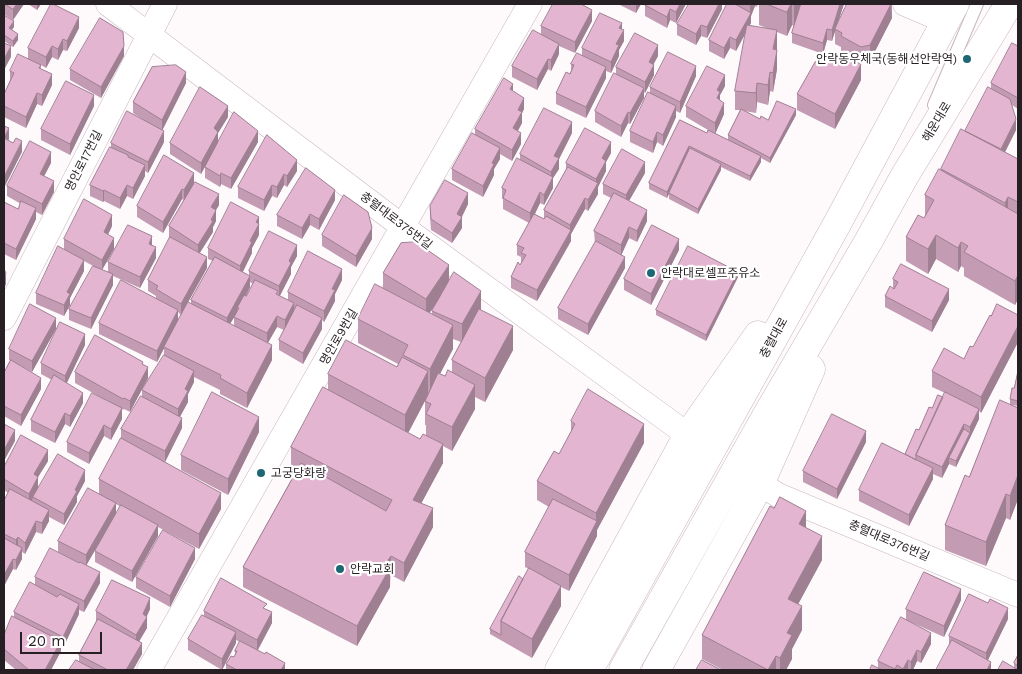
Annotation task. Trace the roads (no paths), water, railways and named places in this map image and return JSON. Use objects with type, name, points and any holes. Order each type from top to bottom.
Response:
[{"type":"main road","name":"해운대로","points":[[868,242],[904,176],[1009,4]]},
{"type":"main road","name":"충렬대로","points":[[589,670],[837,224],[950,13]]},
{"type":"main road","points":[[559,670],[688,435],[837,224]]},
{"type":"main road","points":[[656,670],[760,484],[868,242]]},
{"type":"main road","points":[[623,670],[768,413],[868,242]]},
{"type":"street","name":"충렬대로375번길","points":[[108,4],[403,227],[688,435]]},
{"type":"street","name":"명안로17번길","points":[[4,318],[164,4]]},
{"type":"street","name":"명안로9번길","points":[[149,670],[530,4]]},
{"type":"street","points":[[905,4],[950,13]]},
{"type":"street","name":"충렬대로376번길","points":[[760,484],[778,494],[1018,595]]},
{"type":"lane","points":[[904,176],[978,4]]},
{"type":"place","name":"안락동우체국(동해선안락역)","points":[[967,59]]},
{"type":"place","name":"안락대로셀프주유소","points":[[651,273]]},
{"type":"place","name":"고궁당화랑","points":[[261,473]]},
{"type":"place","name":"안락교회","points":[[340,569]]}]
